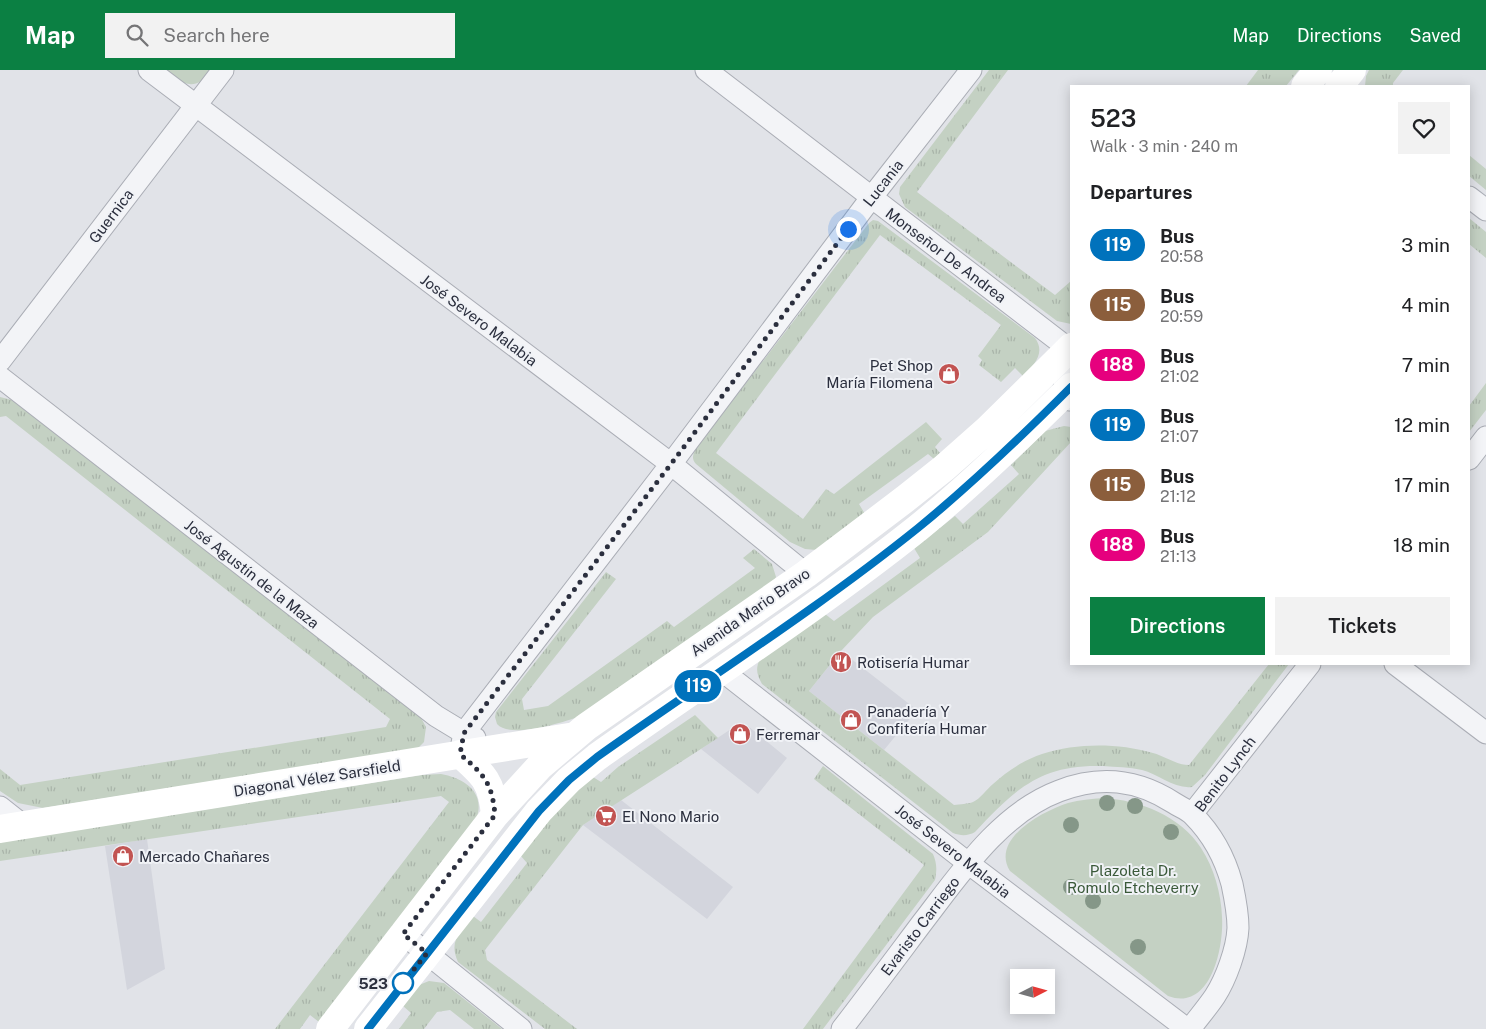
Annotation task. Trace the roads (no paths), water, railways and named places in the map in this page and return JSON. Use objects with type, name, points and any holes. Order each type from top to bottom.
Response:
[{"type":"main road","points":[[1340,85],[1352,70]]},
{"type":"main road","name":"Avenida Mario Bravo","points":[[330,1029],[495,815],[540,766],[613,708],[806,574],[944,468],[988,429],[1070,348]]},
{"type":"main road","name":"Avenida Mario Bravo","points":[[368,1029],[539,811],[569,780],[597,757],[837,589],[917,529],[1068,395]]},
{"type":"main road","name":"Diagonal Vélez Sarsfield","points":[[12,827],[462,744],[516,745],[576,736],[634,731]]},
{"type":"main road","points":[[462,744],[483,775],[494,797],[495,815]]},
{"type":"street","name":"José Severo Malabia","points":[[149,70],[671,464],[806,574]]},
{"type":"street","name":"Guernica","points":[[0,361],[223,70]]},
{"type":"street","name":"Monseñor De Andrea","points":[[706,70],[871,198],[1070,348]]},
{"type":"street","name":"Lucania","points":[[462,744],[871,198],[971,70]]},
{"type":"street","points":[[1470,198],[1486,210]]},
{"type":"street","points":[[1068,395],[1070,348]]},
{"type":"street","name":"José Agustín de la Maza","points":[[0,377],[436,716],[462,744]]},
{"type":"street","points":[[1470,458],[1486,437]]},
{"type":"street","name":"Benito Lynch","points":[[1188,1029],[1216,995],[1231,960],[1238,929],[1235,897],[1227,868],[1213,840],[1192,814],[1309,665]]},
{"type":"street","points":[[1396,665],[1486,733]]},
{"type":"street","name":"José Severo Malabia","points":[[721,670],[968,863],[1188,1029]]},
{"type":"street","name":"Evaristo Carriego","points":[[842,1029],[968,863],[1006,824],[1031,806],[1058,791],[1089,782],[1116,781],[1142,786],[1192,814]]},
{"type":"street","points":[[0,808],[12,827]]},
{"type":"street","points":[[403,934],[521,1029]]},
{"type":"place","name":"Pet Shop María Filomena","points":[[949,374]]},
{"type":"place","name":"Rotisería Humar","points":[[841,662]]},
{"type":"place","name":"Panadería Y Confitería Humar","points":[[851,720]]},
{"type":"place","name":"Ferremar","points":[[740,734]]},
{"type":"place","name":"El Nono Mario","points":[[606,816]]},
{"type":"place","name":"Mercado Chañares","points":[[123,856]]},
{"type":"place","name":"523","points":[[403,983]]},
{"type":"park label","name":"Plazoleta Dr. Romulo Etcheverry","points":[[1133,878]]}]
